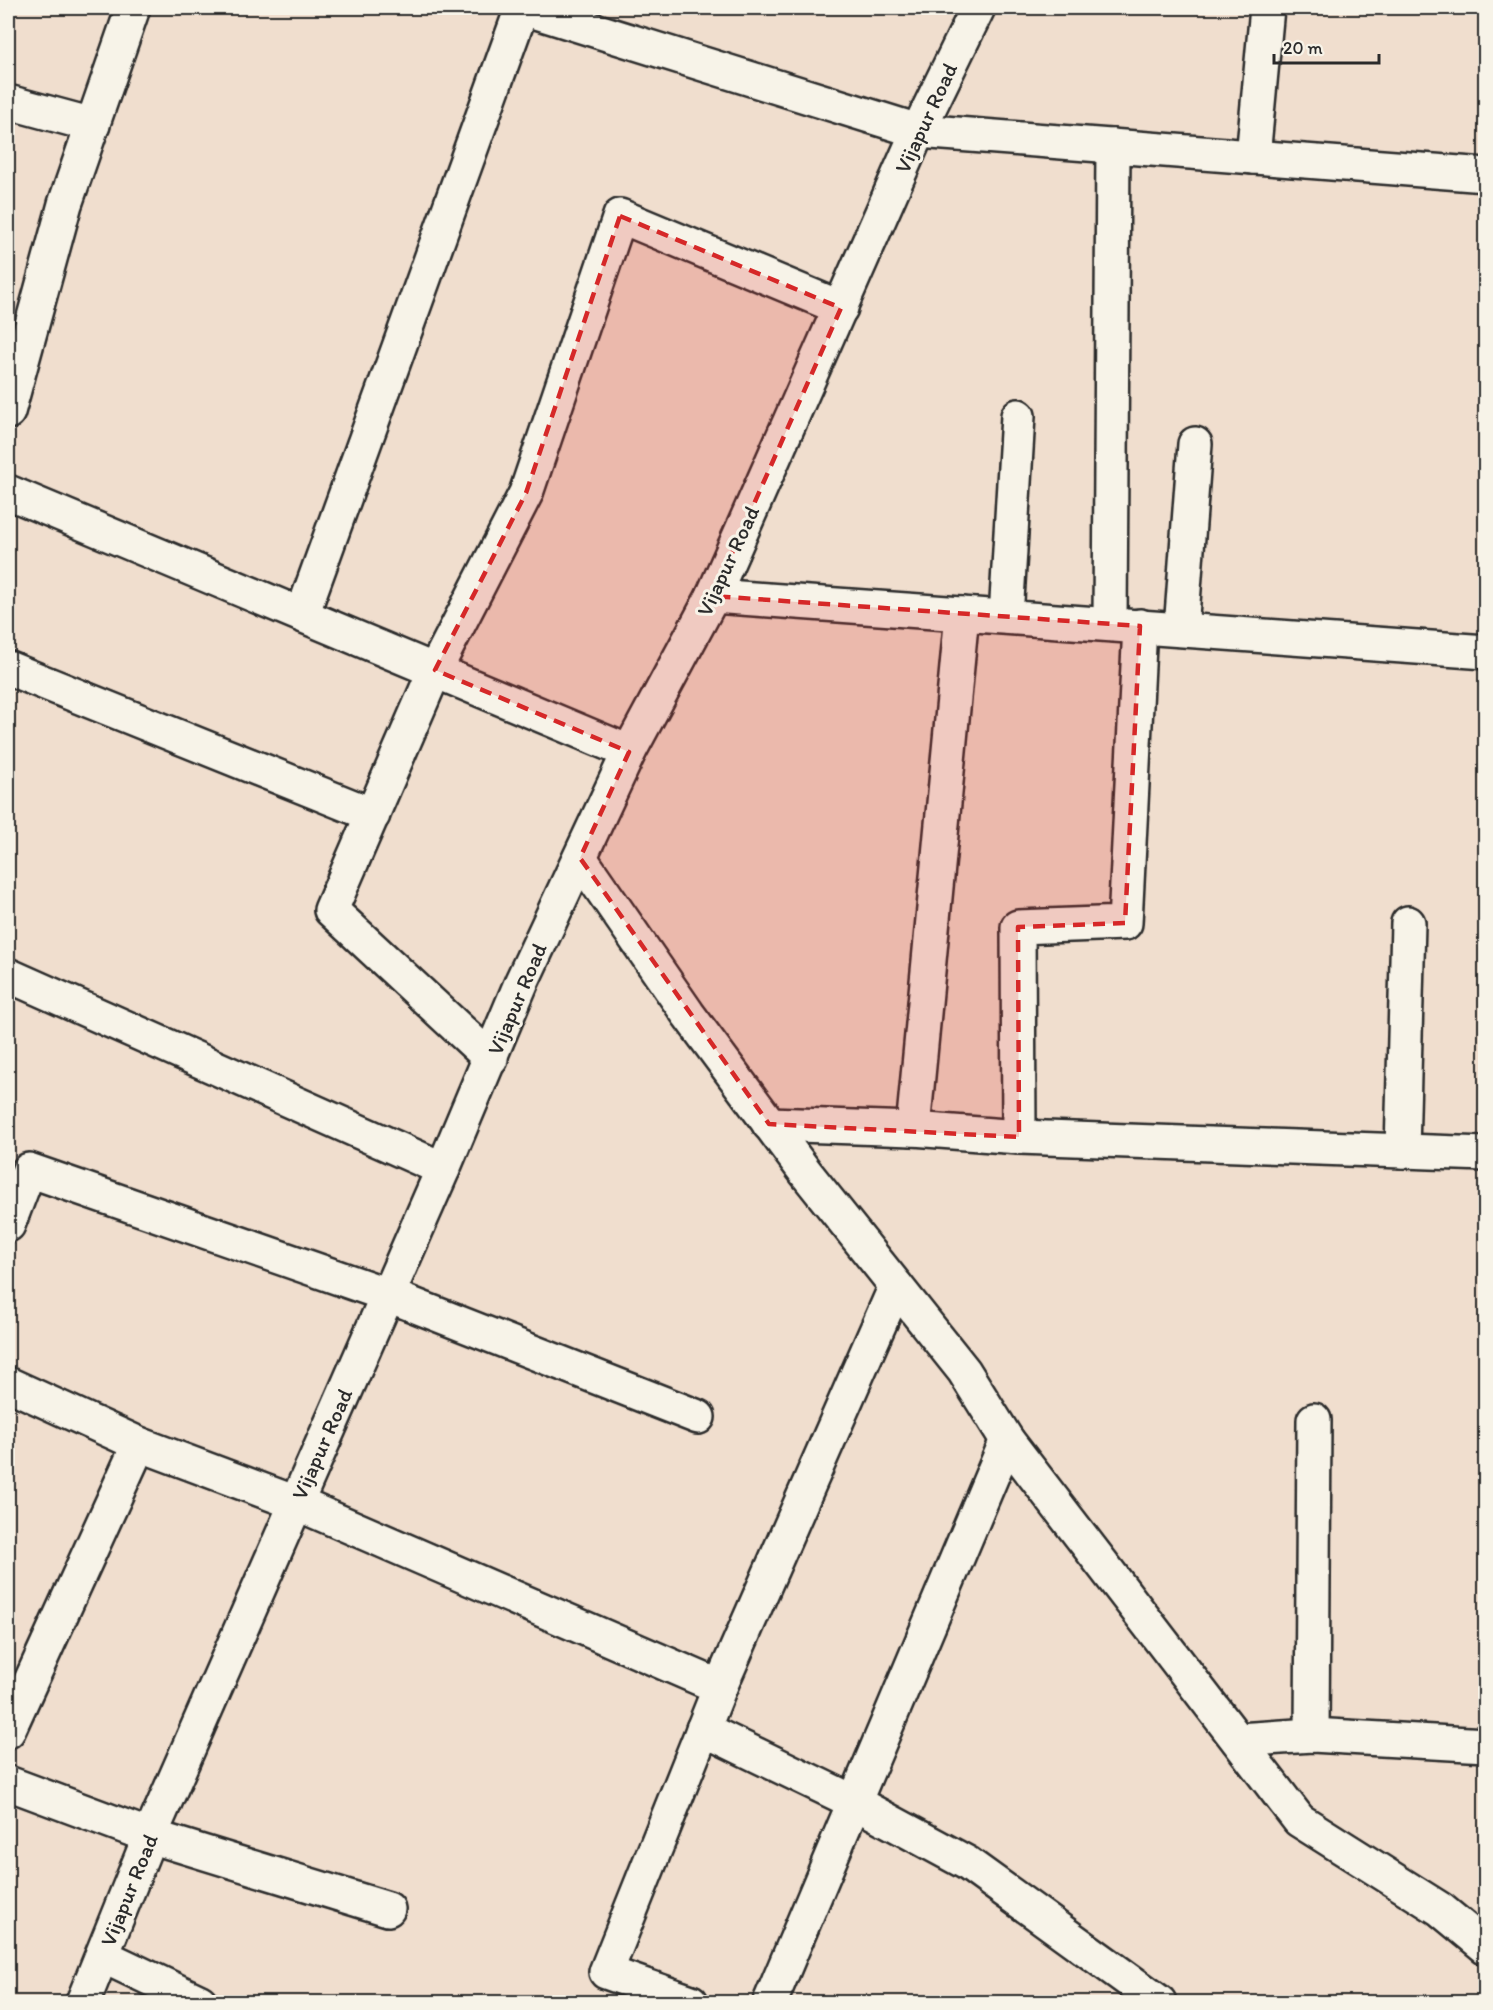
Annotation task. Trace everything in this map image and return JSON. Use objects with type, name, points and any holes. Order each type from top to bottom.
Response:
[{"type":"street","points":[[8,412],[64,204],[133,8]]},
{"type":"street","points":[[302,615],[523,8],[918,131],[1485,175]]},
{"type":"street","name":"Vijapur Road","points":[[83,2002],[150,1836],[491,1059],[522,981],[629,752],[713,596],[918,131],[978,8]]},
{"type":"street","points":[[1253,158],[1267,8]]},
{"type":"street","points":[[8,102],[93,125]]},
{"type":"street","points":[[1020,1137],[1018,927],[1125,923],[1125,625],[1113,146]]},
{"type":"street","points":[[491,1059],[331,910],[435,670],[526,493],[620,216],[841,308]]},
{"type":"street","points":[[1006,616],[1018,416]]},
{"type":"street","points":[[1181,629],[1195,444]]},
{"type":"street","points":[[8,492],[629,752]]},
{"type":"street","points":[[713,596],[1485,652]]},
{"type":"street","points":[[913,1129],[962,614]]},
{"type":"street","points":[[8,668],[373,815]]},
{"type":"street","points":[[580,858],[688,1014],[769,1124],[964,1371],[1007,1440],[1299,1820],[1440,1909],[1485,1947]]},
{"type":"street","points":[[1402,1151],[1408,923]]},
{"type":"street","points":[[8,975],[443,1169]]},
{"type":"street","points":[[769,1124],[913,1129],[1020,1137],[1485,1154]]},
{"type":"street","points":[[8,1225],[18,1168],[388,1295],[698,1417]]},
{"type":"street","points":[[691,2002],[606,1972],[720,1687],[896,1286]]},
{"type":"street","points":[[8,1384],[140,1444],[296,1503],[720,1687]]},
{"type":"street","points":[[1312,1735],[1314,1420]]},
{"type":"street","points":[[770,2002],[1007,1440]]},
{"type":"street","points":[[8,1731],[140,1444]]},
{"type":"street","points":[[703,1729],[854,1802],[968,1863],[1159,2002]]},
{"type":"street","points":[[1238,1740],[1312,1735],[1485,1745]]},
{"type":"street","points":[[8,1783],[150,1836],[388,1909]]},
{"type":"street","points":[[103,1956],[200,2002]]},
{"type":"highlighted area","points":[[620,216],[841,308],[713,596],[1140,626],[1125,923],[1018,927],[1019,1137],[769,1124],[580,858],[629,752],[435,670],[526,493]]}]
